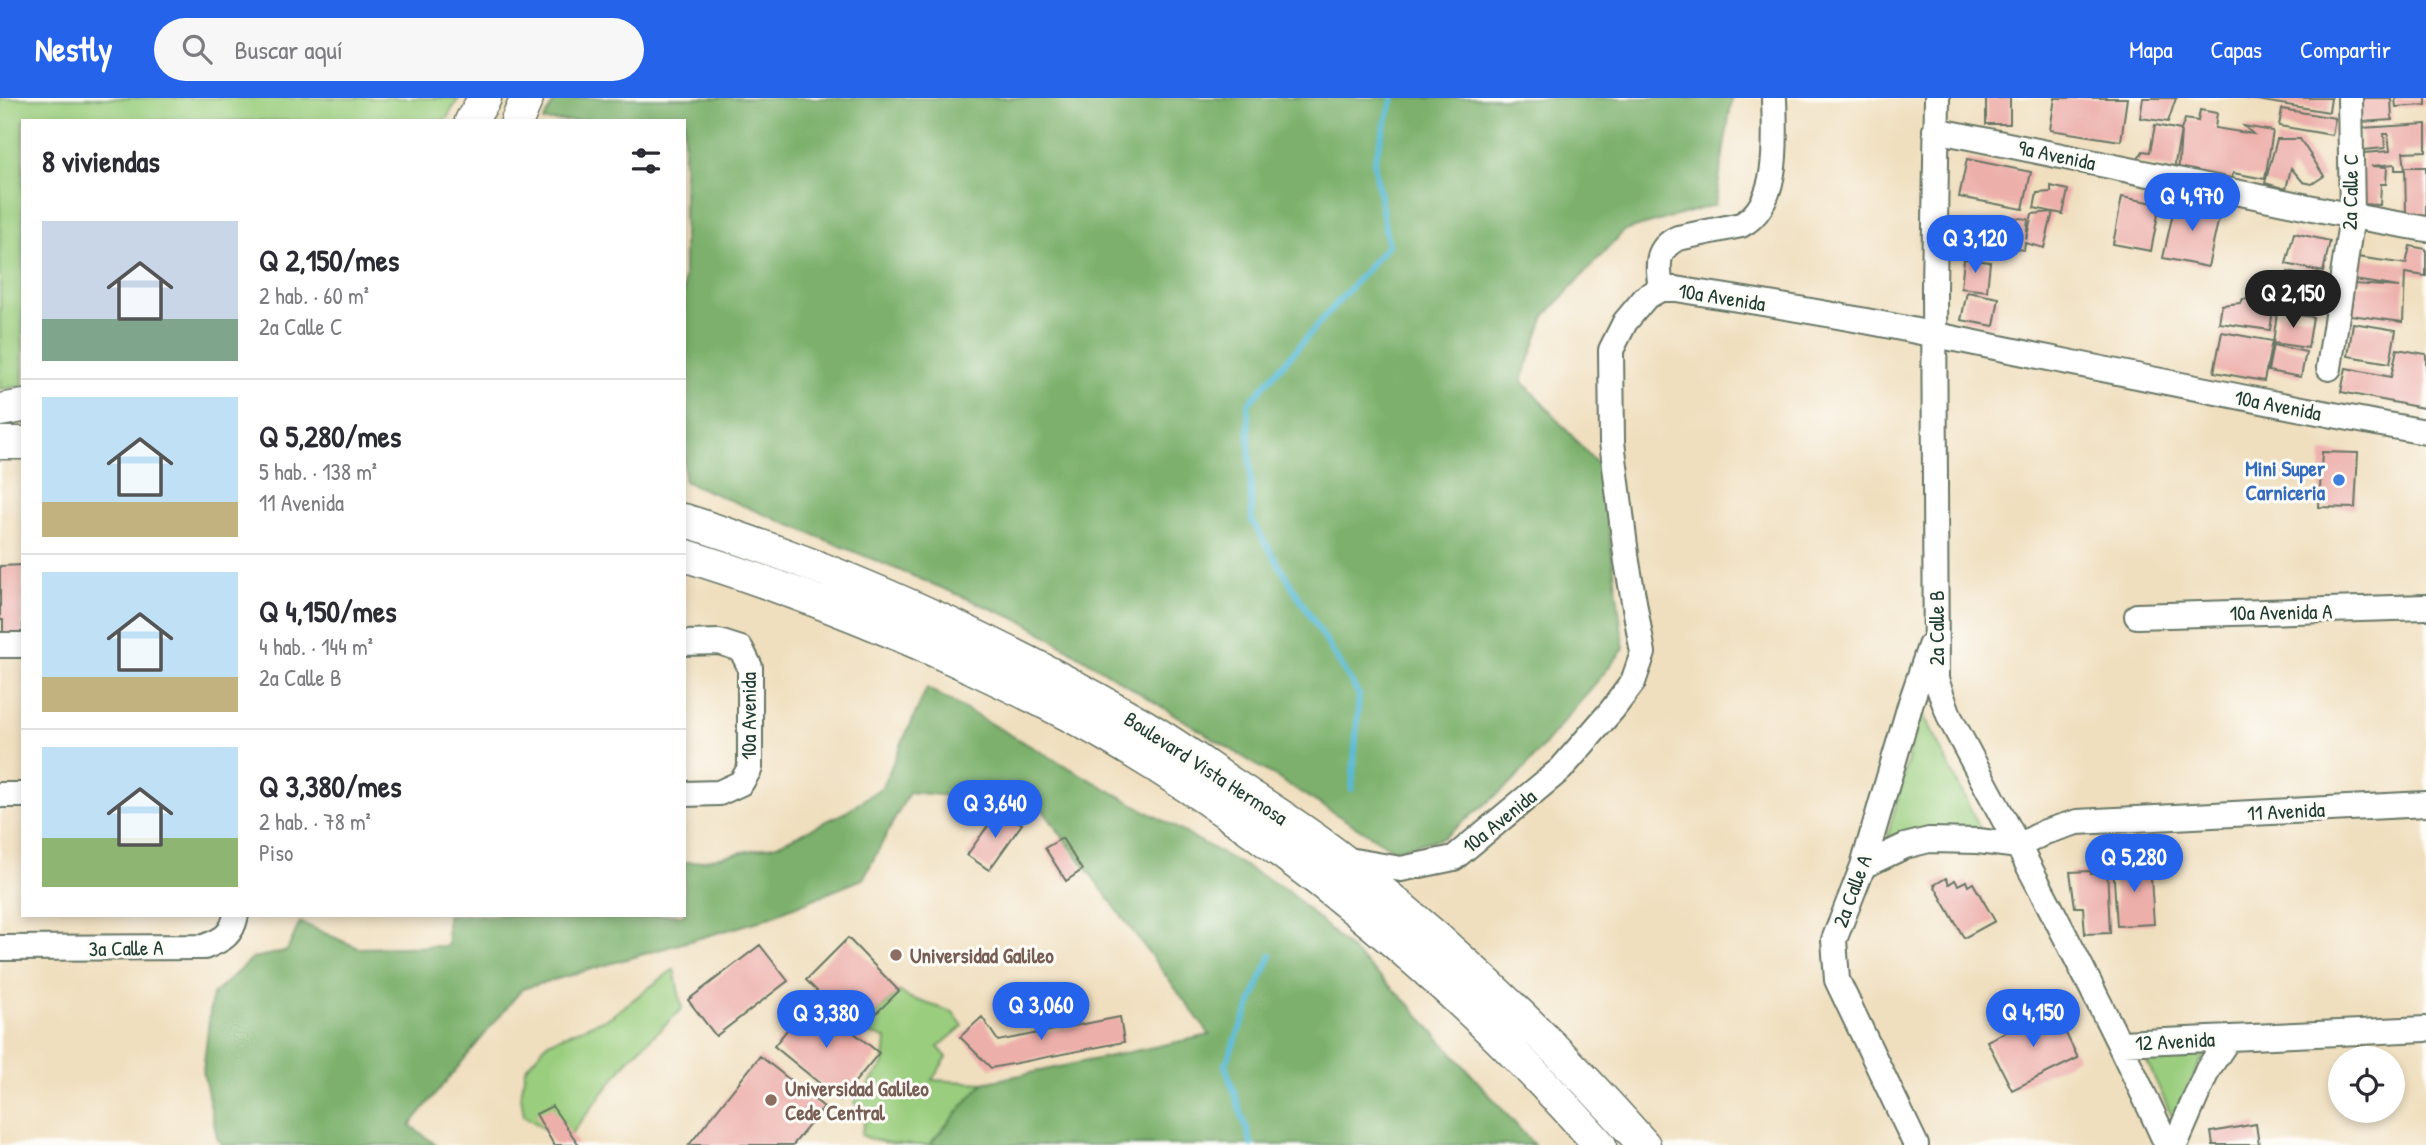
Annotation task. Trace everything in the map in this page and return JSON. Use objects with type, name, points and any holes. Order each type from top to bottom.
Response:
[{"type":"main road","points":[[472,119],[485,98]]},
{"type":"main road","points":[[518,119],[527,98]]},
{"type":"main road","points":[[0,410],[21,406]]},
{"type":"main road","points":[[0,443],[21,443]]},
{"type":"main road","points":[[0,464],[21,463]]},
{"type":"main road","name":"Boulevard Vista Hermosa","points":[[686,521],[874,590],[1008,653],[1133,719],[1342,859],[1464,960],[1593,1086],[1644,1145]]},
{"type":"main road","name":"Boulevard Vista Hermosa","points":[[686,556],[790,589],[846,611],[1028,694],[1107,736],[1228,814],[1299,864],[1458,998],[1512,1050],[1600,1145]]},
{"type":"street","points":[[1661,289],[1658,260],[1664,247],[1671,241],[1741,225],[1761,209],[1767,195],[1776,147],[1774,98]]},
{"type":"street","name":"2a Calle B","points":[[1937,98],[1934,335],[1936,680],[1950,718],[2121,1043],[2167,1145]]},
{"type":"street","name":"2a Calle C","points":[[2329,368],[2353,216],[2350,98]]},
{"type":"street","name":"9a Avenida","points":[[1935,130],[2426,229]]},
{"type":"street","name":"10a Avenida","points":[[1342,859],[1401,869],[1454,858],[1561,769],[1633,682],[1643,653],[1627,562],[1612,442],[1611,350],[1625,322],[1646,298],[1661,289],[1776,305],[2311,412],[2426,432]]},
{"type":"street","name":"10a Avenida A","points":[[2137,616],[2426,607]]},
{"type":"street","name":"2a Calle A","points":[[1916,1145],[1837,979],[1834,940],[1863,866],[1911,702],[1936,629]]},
{"type":"street","name":"10a Avenida","points":[[686,643],[730,646],[750,667],[750,768],[741,783],[719,793],[686,794]]},
{"type":"street","points":[[0,645],[21,645]]},
{"type":"street","points":[[0,795],[21,795]]},
{"type":"street","name":"11 Avenida","points":[[2019,846],[2045,832],[2077,822],[2426,804]]},
{"type":"street","points":[[1863,866],[1905,846],[1929,840],[1978,841],[2019,846]]},
{"type":"street","name":"3a Calle A","points":[[0,948],[204,947],[222,940],[232,932],[236,917]]},
{"type":"street","name":"12 Avenida","points":[[2121,1043],[2426,1029]]},
{"type":"street","name":"12 Avenida","points":[[2175,1145],[2208,1069],[2229,1038]]},
{"type":"green space","points":[[0,98],[459,98],[446,119],[21,119],[21,386],[0,389]]},
{"type":"green space","points":[[556,98],[1732,98],[1715,205],[1624,231],[1545,316],[1522,381],[1601,468],[1624,649],[1514,781],[1443,838],[1394,850],[1026,623],[686,482],[686,119],[544,119]]},
{"type":"green space","points":[[927,688],[1287,890],[1408,1003],[1534,1145],[929,1145],[983,1083],[1210,1035],[1039,805],[909,792],[863,879],[759,921],[522,989],[410,1125],[436,1145],[221,1145],[203,1071],[212,995],[253,958],[287,951],[300,922],[358,948],[448,946],[447,917],[686,917],[686,862],[777,845],[846,812],[882,787]]},
{"type":"green space","points":[[1921,710],[1983,834],[1886,842]]},
{"type":"green space","points":[[674,969],[682,1009],[630,1058],[565,1142],[524,1116],[521,1096],[525,1069],[548,1042],[610,1017]]},
{"type":"green space","points":[[899,991],[908,997],[953,1012],[963,1026],[938,1047],[947,1057],[932,1080],[983,1083],[929,1145],[885,1143],[861,1135],[867,1114],[854,1103],[884,1064],[886,1038],[857,1032]]},
{"type":"green space","points":[[2206,1051],[2173,1119],[2144,1055]]},
{"type":"building","points":[[1986,98],[2010,98],[2010,124],[1986,124]]},
{"type":"building","points":[[2055,98],[2127,98],[2121,141],[2050,130]]},
{"type":"building","points":[[2143,98],[2176,98],[2168,122],[2140,118]]},
{"type":"building","points":[[2245,98],[2331,98],[2329,112]]},
{"type":"building","points":[[2360,98],[2391,98],[2392,120],[2361,122]]},
{"type":"building","points":[[2395,98],[2426,98],[2426,105],[2396,107]]},
{"type":"building","points":[[2282,109],[2335,118],[2332,135],[2279,126]]},
{"type":"building","points":[[2200,110],[2217,113],[2215,128],[2253,134],[2244,126],[2273,131],[2265,179],[2233,173],[2231,184],[2178,176],[2181,130],[2185,119],[2198,121]]},
{"type":"building","points":[[2426,124],[2426,151],[2403,152],[2405,170],[2395,170],[2395,164],[2371,166],[2387,167],[2386,184],[2381,184],[2380,205],[2359,204],[2363,153],[2390,151],[2388,134],[2384,134],[2385,148],[2363,150],[2361,128]]},
{"type":"building","points":[[2155,125],[2181,130],[2174,169],[2136,162],[2143,151],[2150,152]]},
{"type":"building","points":[[2277,139],[2300,139],[2324,176],[2312,184],[2303,182],[2291,168],[2286,189],[2265,183]]},
{"type":"building","points":[[1967,159],[2031,172],[2023,209],[1959,197]]},
{"type":"building","points":[[2405,167],[2426,167],[2426,219],[2406,212]]},
{"type":"building","points":[[2051,186],[2068,190],[2063,214],[2034,208],[2037,193],[2051,192]]},
{"type":"building","points":[[2122,197],[2160,204],[2151,251],[2113,244]]},
{"type":"building","points":[[2176,199],[2221,208],[2208,267],[2163,258]]},
{"type":"building","points":[[2053,212],[2044,248],[2025,243],[2024,250],[2009,248],[2012,217],[2028,219],[2026,240],[2032,214]]},
{"type":"building","points":[[2294,233],[2330,241],[2323,272],[2286,264]]},
{"type":"building","points":[[2410,246],[2426,249],[2426,276],[2405,273],[2403,322],[2350,315],[2354,284],[2399,287],[2354,280],[2357,257],[2406,264]]},
{"type":"building","points":[[1964,259],[1990,262],[1987,291],[1961,288]]},
{"type":"building","points":[[2288,272],[2324,280],[2317,309],[2282,302]]},
{"type":"building","points":[[1967,292],[1999,298],[1994,326],[1961,320]]},
{"type":"building","points":[[2243,299],[2274,303],[2270,330],[2219,323],[2222,305],[2240,303]]},
{"type":"building","points":[[2277,312],[2313,317],[2308,348],[2273,343]]},
{"type":"building","points":[[2353,323],[2396,330],[2390,363],[2348,356]]},
{"type":"building","points":[[2222,332],[2272,341],[2264,381],[2214,372]]},
{"type":"building","points":[[2273,345],[2306,352],[2301,377],[2268,371]]},
{"type":"building","points":[[2397,349],[2426,354],[2423,408],[2341,392],[2346,368],[2391,377]]},
{"type":"building","name":"Mini Super Carniceria","points":[[2322,452],[2358,453],[2355,508],[2319,507]]},
{"type":"building","points":[[21,565],[21,639],[3,640],[3,620],[0,620],[0,566]]},
{"type":"building","points":[[1000,809],[1022,824],[989,870],[967,855]]},
{"type":"building","points":[[1062,838],[1082,870],[1066,881],[1045,848]]},
{"type":"building","points":[[2150,863],[2154,924],[2117,926],[2113,865]]},
{"type":"building","points":[[2098,867],[2107,867],[2110,933],[2085,934],[2083,907],[2075,907],[2070,872],[2091,871],[2091,874],[2099,874]]},
{"type":"building","points":[[1946,878],[1949,884],[1955,880],[1958,885],[1966,881],[1968,886],[1973,883],[1995,921],[1964,938],[1934,885]]},
{"type":"building","points":[[848,938],[899,991],[857,1032],[806,980]]},
{"type":"building","points":[[760,945],[788,981],[716,1036],[688,1000]]},
{"type":"building","points":[[812,999],[879,1053],[840,1100],[774,1046]]},
{"type":"building","points":[[2054,1009],[2078,1058],[2012,1090],[1987,1041]]},
{"type":"building","points":[[982,1017],[998,1041],[1120,1017],[1124,1042],[991,1068],[960,1037]]},
{"type":"building","name":"Universidad Galileo Cede Central","points":[[760,1056],[824,1107],[793,1145],[689,1145]]},
{"type":"building","points":[[552,1106],[579,1145],[554,1145],[536,1114]]},
{"type":"building","points":[[2256,1124],[2259,1145],[2213,1145],[2211,1132]]},
{"type":"waterway","points":[[1352,789],[1359,695],[1252,521],[1248,404],[1388,245],[1374,162],[1393,98]]},
{"type":"waterway","points":[[1252,1145],[1225,1065],[1271,955]]},
{"type":"place","name":"Mini Super Carniceria","points":[[2339,480]]},
{"type":"place","name":"Universidad Galileo","points":[[896,955]]},
{"type":"place","name":"Universidad Galileo Cede Central","points":[[771,1100]]}]
